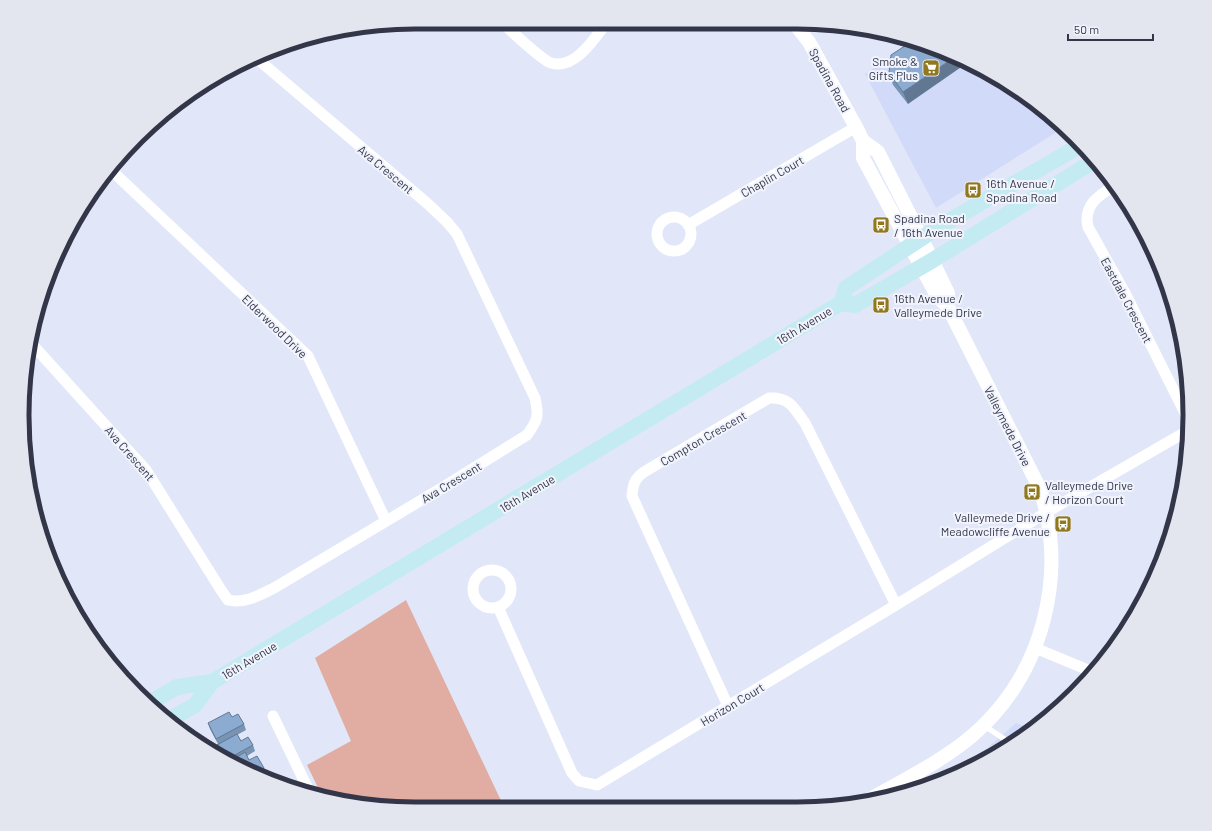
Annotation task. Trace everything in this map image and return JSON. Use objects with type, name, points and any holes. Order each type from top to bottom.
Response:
[{"type":"main road","name":"16th Avenue","points":[[841,303],[846,288],[916,242],[1076,148]]},
{"type":"main road","name":"16th Avenue","points":[[174,717],[195,705],[212,682],[841,303],[855,305],[1089,164]]},
{"type":"main road","name":"16th Avenue","points":[[154,700],[177,687],[212,682]]},
{"type":"street","points":[[509,29],[550,63],[561,64],[576,57],[585,49],[601,29]]},
{"type":"street","name":"Spadina Road","points":[[799,29],[809,42],[863,141],[878,152],[916,242],[927,263]]},
{"type":"street","name":"Ava Crescent","points":[[35,347],[146,470],[228,600],[236,602],[274,588],[458,479],[527,435],[535,424],[538,413],[535,398],[463,246],[452,228],[428,204],[260,62]]},
{"type":"street","name":"Chaplin Court","points":[[688,225],[856,127]]},
{"type":"street","name":"Elderwood Drive","points":[[115,173],[308,356],[386,521]]},
{"type":"street","name":"Eastdale Crescent","points":[[1109,189],[1087,209],[1085,217],[1088,226],[1125,292],[1183,408]]},
{"type":"street","name":"Valleymede Drive","points":[[880,793],[960,746],[1000,707],[1018,682],[1035,648],[1049,597],[1051,537],[1047,512],[1040,489],[948,307],[948,293],[927,263]]},
{"type":"street","name":"Compton Crescent","points":[[728,706],[632,496],[633,485],[636,477],[644,472],[769,398],[780,398],[791,404],[804,423],[896,605]]},
{"type":"street","name":"Horizon Court","points":[[498,607],[572,773],[579,781],[597,785],[1047,512],[1182,433]]},
{"type":"street","points":[[1035,648],[1087,670]]},
{"type":"street","points":[[273,716],[307,786]]},
{"type":"lane","points":[[983,725],[1006,740]]},
{"type":"shaded area","points":[[908,46],[944,58],[990,81],[1032,109],[1058,131],[936,208],[865,74]]},
{"type":"shaded area","points":[[406,600],[502,802],[390,801],[365,799],[319,790],[307,765],[351,741],[315,658]]},
{"type":"shaded area","points":[[1016,723],[1025,727],[1011,737],[977,757]]},
{"type":"building","points":[[906,45],[950,61],[903,92],[889,73],[891,55]]},
{"type":"building","points":[[229,712],[232,717],[238,714],[244,724],[216,739],[208,723]]},
{"type":"building","points":[[237,734],[241,741],[248,737],[253,745],[233,756],[219,748],[217,745]]},
{"type":"building","points":[[245,752],[249,760],[257,756],[264,768],[261,770],[236,758]]},
{"type":"place","name":"Smoke & Gifts Plus","points":[[931,68]]},
{"type":"place","name":"16th Avenue / Spadina Road","points":[[973,190]]},
{"type":"place","name":"Spadina Road / 16th Avenue","points":[[881,225]]},
{"type":"place","name":"16th Avenue / Valleymede Drive","points":[[881,305]]},
{"type":"place","name":"Valleymede Drive / Horizon Court","points":[[1032,492]]},
{"type":"place","name":"Valleymede Drive / Meadowcliffe Avenue","points":[[1063,524]]}]
